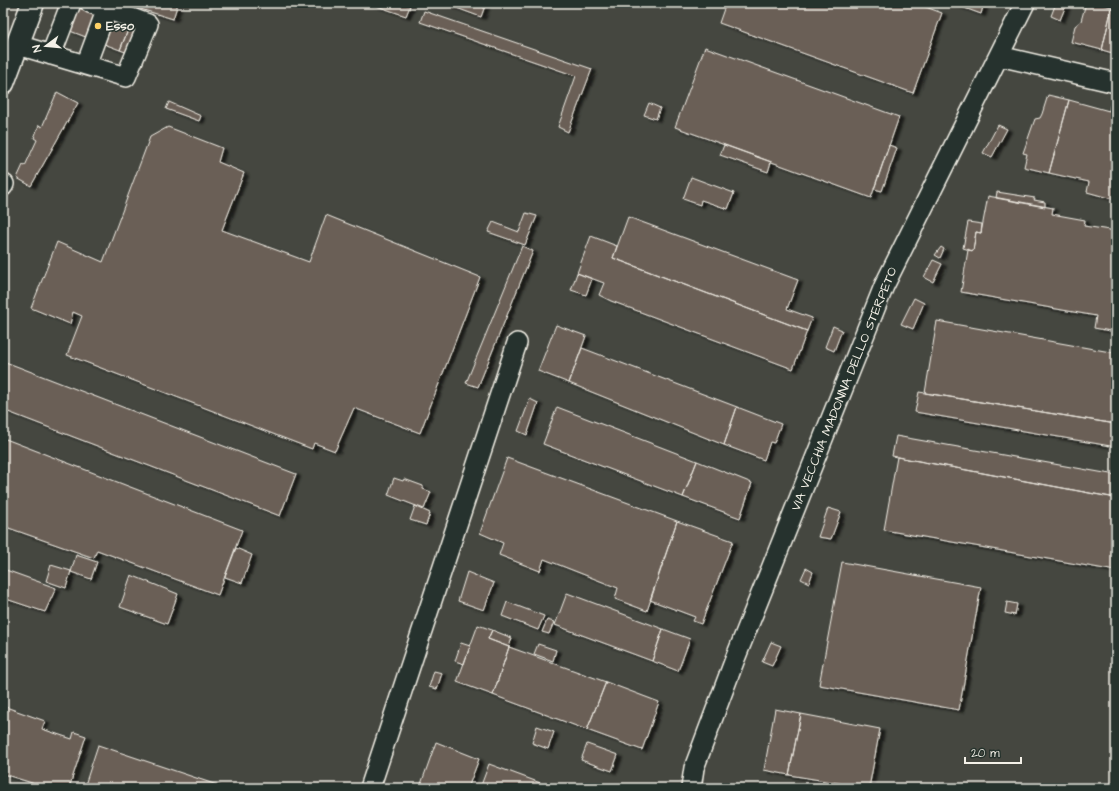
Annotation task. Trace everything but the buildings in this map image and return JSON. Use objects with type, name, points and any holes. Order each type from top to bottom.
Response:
[{"type":"main road","points":[[3,83],[34,3]]},
{"type":"street","points":[[51,55],[71,3]]},
{"type":"street","name":"VIA VECCHIA MADONNA DELLO STERPETO","points":[[691,788],[694,768],[735,659],[884,286],[1025,3]]},
{"type":"street","points":[[18,45],[126,77],[148,24],[102,5],[86,65]]},
{"type":"street","points":[[998,56],[1116,83]]},
{"type":"street","points":[[370,788],[517,343]]},
{"type":"shaded area","points":[[11,3],[1116,3],[1116,788],[3,788],[3,25]]},
{"type":"place","name":"Esso","points":[[98,26]]}]
